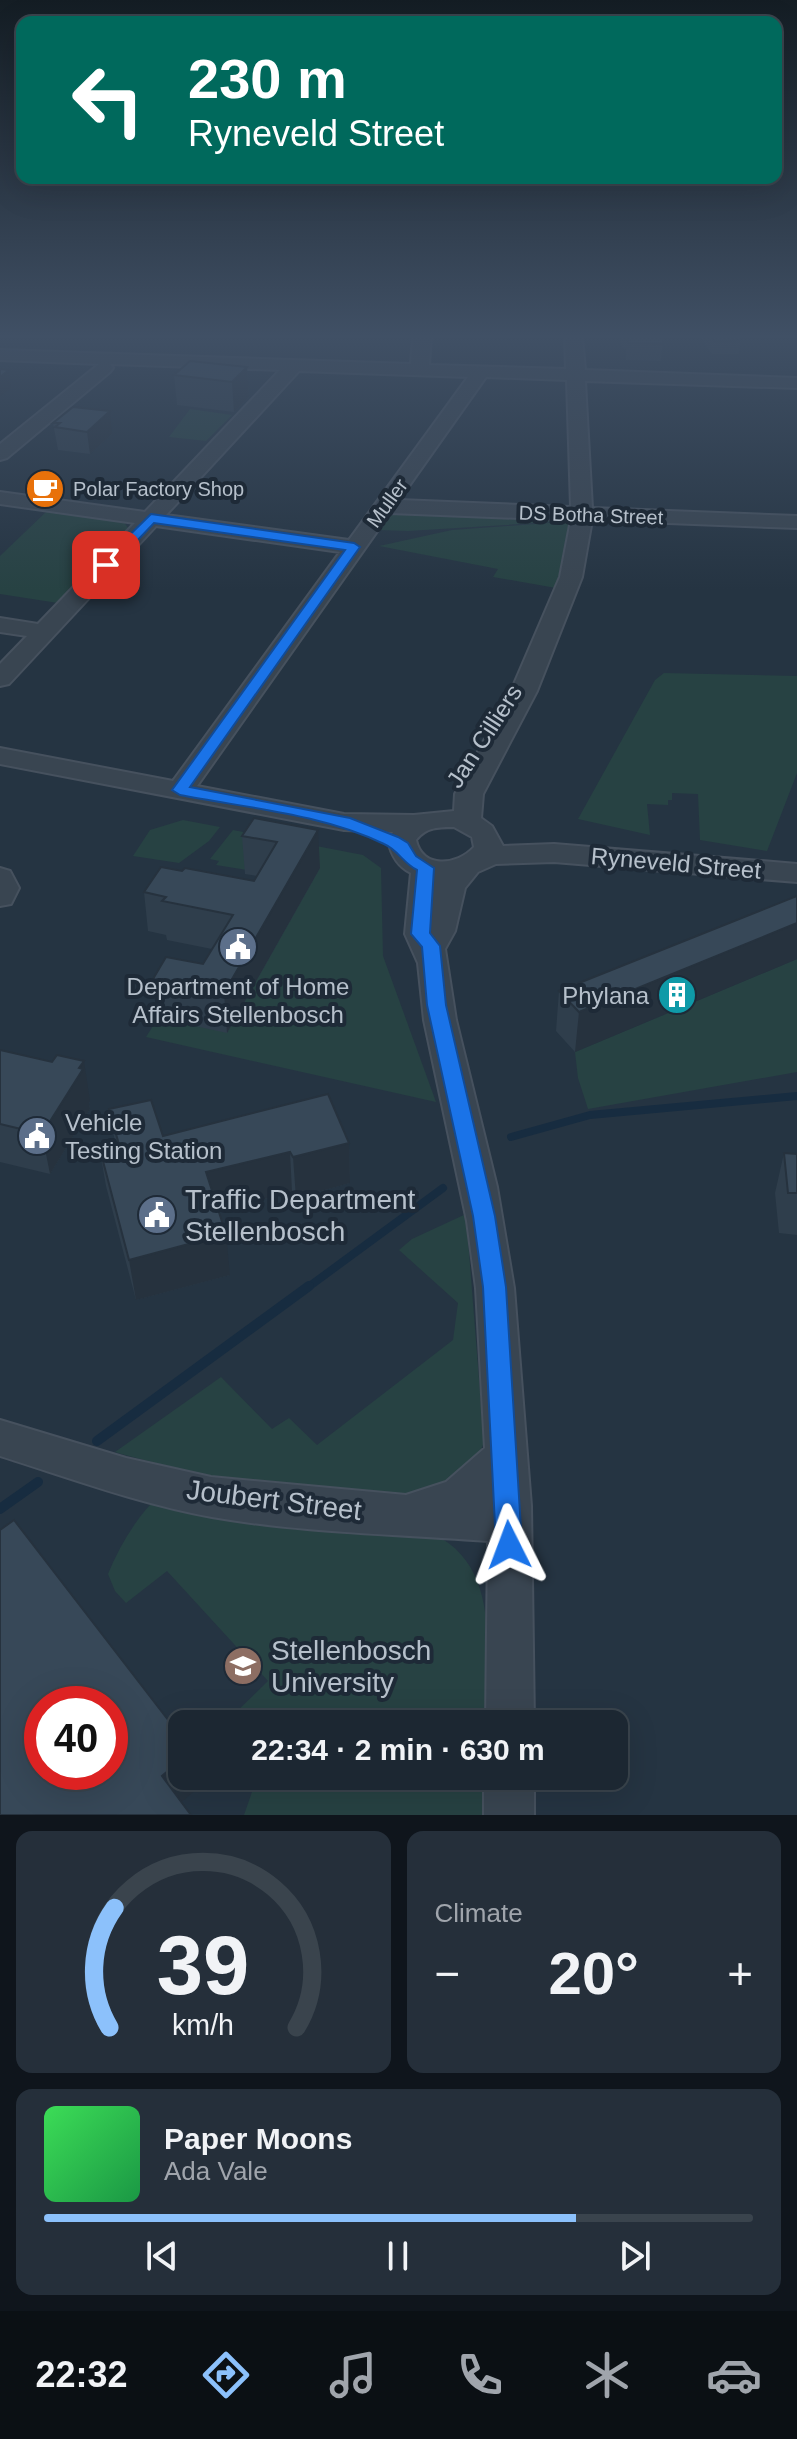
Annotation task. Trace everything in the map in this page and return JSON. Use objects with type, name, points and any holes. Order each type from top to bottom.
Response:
[{"type":"street","points":[[0,454],[40,421]]},
{"type":"street","points":[[0,679],[243,421]]},
{"type":"street","name":"Muller","points":[[180,790],[446,421]]},
{"type":"street","name":"Jan Cilliers","points":[[476,846],[469,794],[524,691],[571,577],[582,515],[579,421]]},
{"type":"street","points":[[0,498],[354,547]]},
{"type":"street","name":"DS Botha Street","points":[[385,506],[797,522]]},
{"type":"street","points":[[0,625],[43,632]]},
{"type":"street","name":"Jan Cilliers","points":[[415,830],[540,651]]},
{"type":"street","points":[[3,760],[344,822],[415,830],[476,846]]},
{"type":"street","points":[[415,830],[409,859],[426,868],[453,871],[476,846]]},
{"type":"street","points":[[431,946],[443,931],[443,909],[449,890],[476,846]]},
{"type":"street","name":"Ryneveld Street","points":[[476,846],[797,873]]},
{"type":"street","points":[[426,868],[420,934],[431,946],[436,1005],[484,1216],[495,1287],[512,1591],[510,1710]]},
{"type":"street","points":[[0,877],[4,888],[0,897]]},
{"type":"street","name":"Joubert Street","points":[[0,1438],[126,1477],[211,1497],[263,1504],[507,1522]]},
{"type":"street","points":[[391,1512],[428,1508],[459,1498],[505,1457]]},
{"type":"street","points":[[509,1790],[509,1815]]},
{"type":"green space","points":[[181,421],[226,421],[206,441],[169,437]]},
{"type":"green space","points":[[47,511],[124,522],[128,528],[58,603],[0,594],[0,556]]},
{"type":"green space","points":[[395,512],[564,518],[568,521],[408,531],[378,530],[386,518]]},
{"type":"green space","points":[[570,523],[570,526],[556,588],[493,577],[498,569],[379,546],[452,530]]},
{"type":"green space","points":[[664,673],[797,676],[797,773],[767,851],[700,840],[698,794],[672,793],[668,805],[647,804],[650,835],[578,819],[655,680]]},
{"type":"green space","points":[[183,820],[220,827],[209,841],[179,863],[133,856],[150,830]]},
{"type":"green space","points":[[233,830],[363,855],[381,868],[383,956],[436,1102],[146,1037],[158,1018],[319,868],[247,870],[216,865],[219,861],[210,859]]},
{"type":"green space","points":[[797,959],[797,1072],[588,1109],[578,1078],[575,1052]]},
{"type":"green space","points":[[466,1214],[484,1443],[475,1461],[457,1482],[422,1495],[383,1498],[336,1496],[235,1481],[115,1452],[221,1377],[272,1429],[289,1418],[317,1445],[453,1340],[458,1303],[399,1250],[412,1239]]},
{"type":"green space","points":[[160,1495],[433,1534],[456,1549],[471,1569],[481,1592],[487,1644],[485,1710],[238,1710],[268,1681],[167,1571],[126,1603],[115,1591],[108,1574],[144,1512]]},
{"type":"green space","points":[[253,1790],[483,1790],[482,1815],[244,1815]]},
{"type":"building","points":[[99,421],[87,432],[55,427],[60,423],[53,423]]},
{"type":"building","points":[[254,818],[318,830],[224,993],[153,979],[166,957],[203,964],[233,915],[162,901],[166,897],[144,892],[161,867],[182,871],[185,868],[254,881],[277,842],[242,836]]},
{"type":"building","points":[[797,896],[797,923],[579,1012],[559,991]]},
{"type":"building","points":[[0,1050],[52,1062],[57,1055],[84,1061],[79,1068],[83,1069],[42,1134],[0,1124]]},
{"type":"building","points":[[328,1094],[349,1143],[293,1157],[290,1152],[206,1172],[226,1234],[129,1260],[99,1146],[118,1141],[109,1109],[151,1100],[163,1136]]},
{"type":"building","points":[[784,1153],[797,1154],[797,1193],[788,1193]]},
{"type":"building","points":[[14,1520],[168,1720],[168,1771],[162,1776],[168,1790],[172,1790],[191,1815],[0,1815],[0,1530]]},
{"type":"waterway","points":[[511,1137],[590,1115],[797,1096]]},
{"type":"waterway","points":[[307,1288],[443,1188]]},
{"type":"waterway","points":[[97,1441],[309,1286]]},
{"type":"waterway","points":[[0,1509],[38,1482]]},
{"type":"place","name":"Polar Factory Shop","points":[[45,489]]},
{"type":"place","name":"Department of Home Affairs Stellenbosch","points":[[238,947]]},
{"type":"place","name":"Phylana","points":[[677,995]]},
{"type":"place","name":"Vehicle Testing Station","points":[[37,1136]]},
{"type":"place","name":"Traffic Department Stellenbosch","points":[[157,1215]]},
{"type":"place","name":"Stellenbosch University","points":[[243,1666]]},
{"type":"route","points":[[106,565],[151,518],[354,547],[180,790],[344,822],[391,841],[401,847],[409,859],[426,868],[420,934],[431,946],[436,1005],[484,1216],[495,1287],[509,1545]]}]
